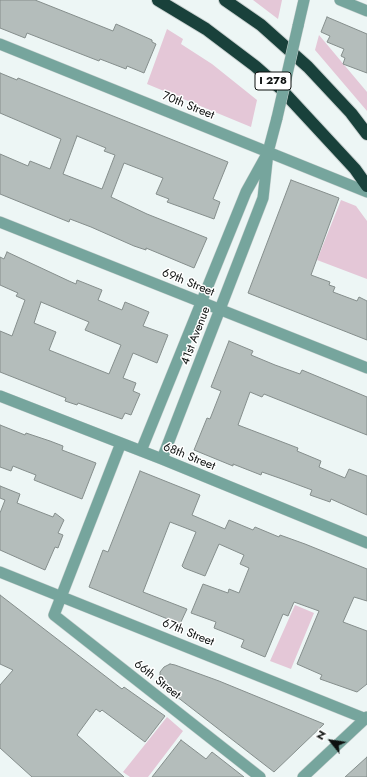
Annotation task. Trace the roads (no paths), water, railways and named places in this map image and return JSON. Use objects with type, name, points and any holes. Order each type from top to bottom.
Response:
[{"type":"highway","name":"I 278","points":[[158,0],[212,33],[255,66],[280,88],[356,169],[367,186]]},
{"type":"highway","name":"I 278","points":[[225,0],[261,25],[308,67],[351,114],[367,134]]},
{"type":"street","name":"41st Avenue","points":[[162,459],[221,310],[263,198],[268,152],[304,0]]},
{"type":"street","points":[[340,0],[367,11]]},
{"type":"street","name":"70th Street","points":[[0,44],[367,192]]},
{"type":"street","name":"41st Avenue","points":[[141,451],[246,192],[268,152]]},
{"type":"street","name":"69th Street","points":[[0,222],[367,368]]},
{"type":"street","name":"68th Street","points":[[0,396],[162,459],[367,543]]},
{"type":"street","points":[[61,596],[121,443]]},
{"type":"street","name":"67th Street","points":[[0,572],[366,718]]},
{"type":"street","name":"66th Street","points":[[61,596],[54,615],[260,777]]},
{"type":"street","points":[[303,777],[366,718]]}]
